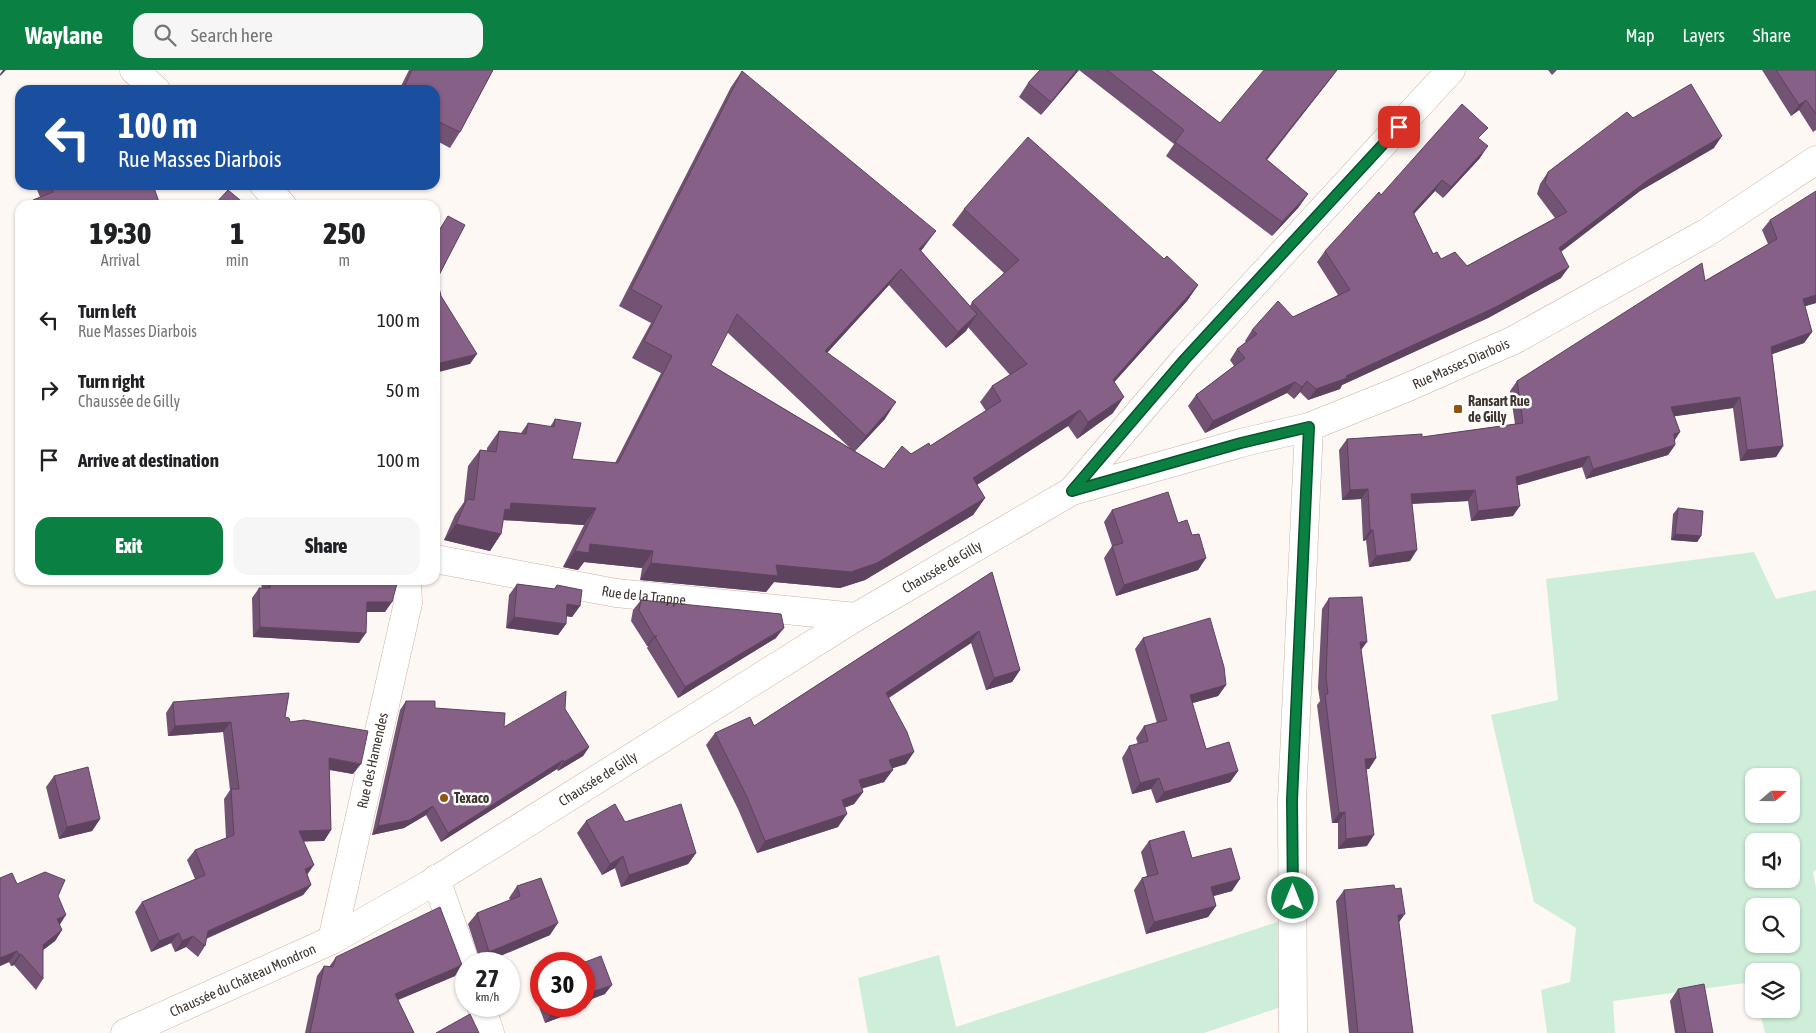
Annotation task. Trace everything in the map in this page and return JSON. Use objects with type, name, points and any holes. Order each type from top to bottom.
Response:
[{"type":"street","points":[[134,70],[150,85]]},
{"type":"street","name":"Chaussée de Gilly","points":[[332,940],[436,879],[856,616],[1072,491],[1185,359],[1451,70]]},
{"type":"street","name":"Rue Masses Diarbois","points":[[1072,491],[1241,443],[1309,427],[1406,388],[1514,340],[1706,233],[1816,160]]},
{"type":"street","points":[[268,190],[278,200]]},
{"type":"street","points":[[1293,1033],[1292,800],[1309,427]]},
{"type":"street","name":"Rue de la Trappe","points":[[440,560],[616,593],[856,616]]},
{"type":"street","name":"Rue des Hamendes","points":[[332,940],[408,603],[407,585]]},
{"type":"street","points":[[436,879],[461,952]]},
{"type":"street","name":"Chaussée du Château Mondron","points":[[125,1033],[332,940]]},
{"type":"street","points":[[485,1017],[490,1033]]},
{"type":"green space","points":[[1754,552],[1776,599],[1816,590],[1816,870],[1813,872],[1816,888],[1816,1033],[1765,1033],[1761,1018],[1800,1018],[1800,963],[1745,963],[1745,983],[1613,1001],[1615,1033],[1547,1033],[1541,990],[1570,982],[1576,928],[1534,902],[1491,715],[1558,700],[1546,579]]},
{"type":"green space","points":[[1293,917],[1293,1003],[1204,1033],[868,1033],[858,978],[939,955],[956,1027]]},
{"type":"building","points":[[412,70],[493,70],[460,132],[440,122],[440,85],[405,85]]},
{"type":"building","points":[[1040,70],[1077,70],[1051,102],[1028,83]]},
{"type":"building","points":[[1107,70],[1151,70],[1220,123],[1264,70],[1337,70],[1266,159],[1308,194],[1282,222],[1175,142],[1184,130]]},
{"type":"building","points":[[1776,70],[1816,70],[1816,114],[1806,100],[1799,105]]},
{"type":"building","points":[[742,71],[936,231],[919,249],[977,314],[958,332],[901,269],[825,351],[896,402],[866,436],[737,314],[711,365],[884,469],[902,446],[911,454],[929,443],[930,446],[1001,401],[992,386],[1027,364],[972,302],[1019,260],[964,209],[1028,137],[1164,259],[1167,256],[1198,285],[1113,380],[1124,397],[1088,422],[1080,410],[973,478],[985,498],[877,563],[851,572],[776,565],[778,576],[651,563],[653,551],[590,544],[589,553],[575,551],[596,508],[511,503],[510,510],[505,509],[501,534],[456,524],[467,499],[474,500],[480,450],[496,452],[499,431],[526,434],[528,423],[554,427],[555,419],[581,423],[572,459],[618,463],[672,356],[644,341],[662,306],[631,289]]},
{"type":"building","points":[[1691,84],[1722,136],[1648,180],[1559,248],[1569,267],[1496,307],[1346,376],[1347,378],[1316,389],[1307,381],[1302,387],[1295,382],[1213,421],[1196,395],[1245,358],[1237,349],[1257,334],[1252,330],[1278,301],[1293,317],[1350,290],[1325,251],[1379,192],[1381,195],[1462,104],[1488,128],[1478,138],[1488,146],[1451,187],[1442,180],[1413,212],[1433,254],[1437,252],[1441,259],[1455,252],[1467,266],[1567,212],[1545,183],[1548,172],[1627,112],[1633,118]]},
{"type":"building","points":[[52,190],[155,190],[158,200],[33,200],[53,192]]},
{"type":"building","points":[[228,190],[240,200],[219,200]]},
{"type":"building","points":[[1816,191],[1816,295],[1803,299],[1812,332],[1771,347],[1783,446],[1747,450],[1740,397],[1671,407],[1680,432],[1674,434],[1675,445],[1593,469],[1589,456],[1516,477],[1520,506],[1478,511],[1475,490],[1411,494],[1417,550],[1376,556],[1373,530],[1370,530],[1368,489],[1350,490],[1347,439],[1422,434],[1422,437],[1523,423],[1517,381],[1702,263],[1705,281],[1777,239],[1770,220]]},
{"type":"building","points":[[448,216],[465,225],[440,273],[440,229]]},
{"type":"building","points":[[440,292],[441,296],[477,354],[440,363]]},
{"type":"building","points":[[1168,492],[1178,523],[1187,520],[1192,535],[1199,534],[1206,558],[1124,585],[1112,546],[1123,543],[1112,510]]},
{"type":"building","points":[[1678,508],[1703,511],[1701,536],[1675,534]]},
{"type":"building","points":[[992,572],[1020,670],[994,678],[979,631],[886,693],[907,732],[914,752],[889,760],[893,770],[859,780],[863,792],[842,800],[847,814],[765,841],[747,797],[715,733],[750,717],[754,726]]},
{"type":"building","points":[[517,584],[555,589],[557,585],[582,590],[580,606],[567,604],[566,624],[514,617]]},
{"type":"building","points":[[270,585],[397,585],[392,602],[367,602],[366,633],[260,627],[259,588],[270,588]]},
{"type":"building","points":[[1362,597],[1367,642],[1360,642],[1376,758],[1365,759],[1374,835],[1346,839],[1345,812],[1339,813],[1325,694],[1328,694],[1326,677],[1329,598]]},
{"type":"building","points":[[641,600],[781,614],[784,628],[685,687],[655,637],[657,636],[654,636],[639,610]]},
{"type":"building","points":[[1210,618],[1224,667],[1226,685],[1190,695],[1206,749],[1229,742],[1238,771],[1164,792],[1159,778],[1140,783],[1129,746],[1148,741],[1144,726],[1167,720],[1143,638]]},
{"type":"building","points":[[566,691],[565,709],[589,747],[564,762],[563,760],[448,833],[433,806],[410,820],[378,826],[406,701],[435,701],[435,708],[505,713],[504,727]]},
{"type":"building","points":[[289,693],[285,717],[289,718],[290,722],[304,720],[368,731],[361,764],[329,758],[331,830],[299,831],[314,865],[305,869],[311,885],[208,931],[205,946],[193,936],[182,941],[179,933],[159,941],[142,902],[205,875],[195,850],[234,835],[231,789],[239,789],[231,722],[175,726],[173,702]]},
{"type":"building","points":[[88,767],[100,819],[67,827],[54,776]]},
{"type":"building","points":[[615,804],[625,822],[681,804],[696,853],[629,875],[623,856],[610,864],[586,821]]},
{"type":"building","points":[[1184,831],[1192,858],[1231,848],[1240,879],[1211,887],[1216,906],[1154,922],[1142,878],[1158,874],[1149,841]]},
{"type":"building","points":[[45,872],[65,880],[58,896],[66,915],[57,919],[62,930],[43,945],[43,979],[17,951],[0,958],[0,878],[12,873],[17,884]]},
{"type":"building","points":[[541,878],[558,923],[489,952],[477,913],[520,896],[517,886]]},
{"type":"building","points":[[1394,885],[1395,889],[1401,888],[1405,914],[1398,915],[1413,1033],[1358,1033],[1344,890]]},
{"type":"building","points":[[440,907],[457,952],[455,952],[455,968],[395,994],[414,1033],[310,1033],[324,966],[333,967],[336,957]]},
{"type":"building","points":[[601,956],[612,985],[595,991],[595,958]]},
{"type":"building","points":[[1704,984],[1713,1033],[1686,1033],[1678,989]]},
{"type":"building","points":[[465,1017],[471,1017],[479,1033],[436,1033]]},
{"type":"place","name":"Ransart Rue de Gilly","points":[[1458,409]]},
{"type":"place","name":"Texaco","points":[[444,798]]},
{"type":"route","points":[[1293,898],[1292,800],[1309,427],[1241,443],[1072,491],[1185,359],[1399,127]]}]
